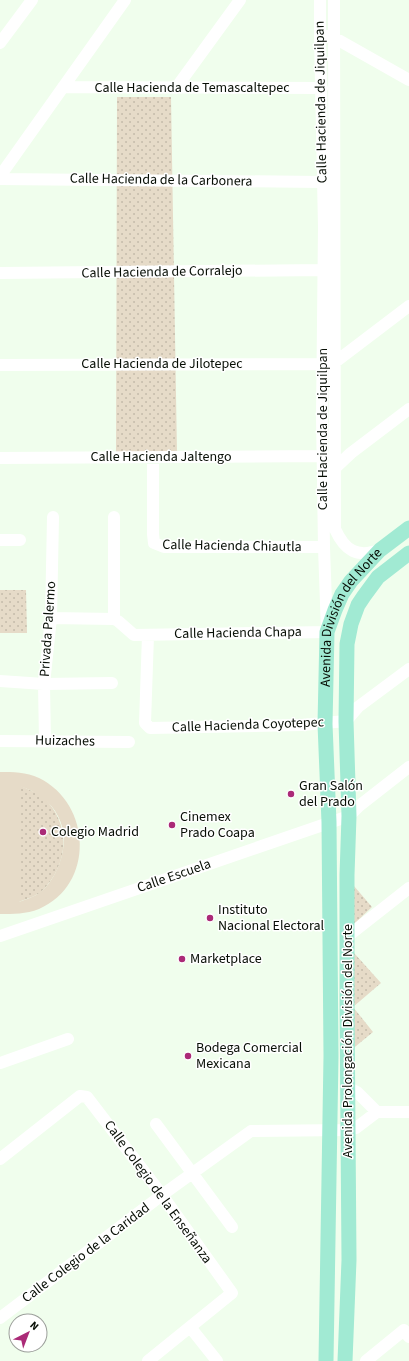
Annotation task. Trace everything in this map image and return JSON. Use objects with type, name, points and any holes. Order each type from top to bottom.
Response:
[{"type":"main road","name":"Avenida División del Norte","points":[[325,724],[327,632],[335,610],[342,594],[357,574],[380,550],[409,528]]},
{"type":"main road","name":"Avenida División del Norte","points":[[346,721],[347,644],[354,614],[364,596],[378,577],[409,553]]},
{"type":"main road","name":"Avenida Prolongación División del Norte","points":[[345,1361],[349,1266],[347,1083],[348,816],[346,721]]},
{"type":"main road","name":"Avenida Prolongación División del Norte","points":[[325,724],[329,822],[331,1056],[331,1130],[326,1361]]},
{"type":"main road","points":[[331,1056],[334,1061],[340,1063],[347,1058]]},
{"type":"main road","points":[[331,1079],[334,1075],[339,1073],[344,1075],[347,1083]]},
{"type":"main road","points":[[328,1262],[331,1266],[349,1266]]},
{"type":"street","points":[[0,43],[32,0]]},
{"type":"street","points":[[0,178],[125,0]]},
{"type":"street","points":[[176,88],[240,0]]},
{"type":"street","name":"Calle Hacienda de Jiquilpan","points":[[320,0],[322,182],[329,227],[323,270],[329,363]]},
{"type":"street","name":"Calle Hacienda de Jiquilpan","points":[[327,632],[323,456],[328,417],[329,227],[334,0]]},
{"type":"street","points":[[320,36],[333,37],[409,80]]},
{"type":"street","name":"Calle Hacienda de Temascaltepec","points":[[63,87],[322,88]]},
{"type":"street","name":"Calle Hacienda de la Carbonera","points":[[0,178],[322,182]]},
{"type":"street","name":"Calle Hacienda de Corralejo","points":[[0,273],[323,270]]},
{"type":"street","points":[[329,363],[409,306]]},
{"type":"street","name":"Calle Hacienda de Jilotepec","points":[[0,365],[329,363]]},
{"type":"street","points":[[335,468],[351,453],[409,410]]},
{"type":"street","name":"Calle Hacienda de Jiquilpan","points":[[328,417],[335,468],[335,529],[345,546],[353,551],[362,554],[370,554],[380,550]]},
{"type":"street","name":"Calle Hacienda Jaltengo","points":[[0,458],[323,456]]},
{"type":"street","name":"Calle Hacienda Chiautla","points":[[153,457],[154,543],[164,547],[324,547]]},
{"type":"street","name":"Privada Palermo","points":[[45,741],[44,684],[50,618],[53,517]]},
{"type":"street","points":[[50,618],[114,619],[114,517]]},
{"type":"street","points":[[0,540],[20,540]]},
{"type":"street","name":"Calle Hacienda Chapa","points":[[114,619],[134,635],[327,632]]},
{"type":"street","name":"Calle Hacienda Coyotepec","points":[[148,635],[145,723],[150,728],[302,725],[346,721]]},
{"type":"street","points":[[346,721],[358,707],[409,669]]},
{"type":"street","points":[[0,681],[44,684],[112,683]]},
{"type":"street","name":"Huizaches","points":[[0,741],[129,742]]},
{"type":"street","points":[[348,816],[409,767]]},
{"type":"street","name":"Calle Escuela","points":[[0,936],[348,816]]},
{"type":"street","points":[[348,936],[409,888]]},
{"type":"street","points":[[0,1063],[68,1039]]},
{"type":"street","points":[[347,1083],[377,1112]]},
{"type":"street","name":"Calle Colegio de la Enseñanza","points":[[2,1154],[80,1096],[86,1097],[91,1101],[162,1195],[232,1293],[190,1327]]},
{"type":"street","points":[[348,1130],[356,1128],[377,1112],[409,1112]]},
{"type":"street","points":[[156,1124],[232,1227]]},
{"type":"street","name":"Calle Colegio de la Caridad","points":[[0,1318],[162,1195],[251,1131],[348,1130]]},
{"type":"street","points":[[148,1361],[190,1327],[217,1361]]},
{"type":"street","points":[[366,1361],[407,1331]]},
{"type":"shaded area","points":[[117,97],[171,97],[177,453],[116,454]]},
{"type":"shaded area","points":[[0,590],[26,590],[27,633],[0,633]]},
{"type":"shaded area","points":[[0,772],[24,773],[39,778],[57,790],[69,806],[77,825],[80,844],[78,864],[70,882],[57,898],[34,911],[0,914]],"holes":[[[19,786],[32,791],[52,806],[58,816],[64,839],[63,852],[59,865],[45,888],[35,896],[19,902]]]},
{"type":"shaded area","points":[[19,785],[41,795],[52,808],[59,819],[63,844],[62,857],[57,870],[50,881],[41,892],[19,902]]},
{"type":"shaded area","points":[[354,886],[372,907],[354,924]]},
{"type":"shaded area","points":[[354,953],[381,983],[353,1007],[373,1032],[350,1051]]},
{"type":"place","name":"Gran Salón del Prado","points":[[291,794]]},
{"type":"place","name":"Cinemex Prado Coapa","points":[[172,825]]},
{"type":"place","name":"Colegio Madrid","points":[[43,832]]},
{"type":"place","name":"Instituto Nacional Electoral","points":[[210,918]]},
{"type":"place","name":"Marketplace","points":[[182,959]]},
{"type":"place","name":"Bodega Comercial Mexicana","points":[[188,1056]]}]
